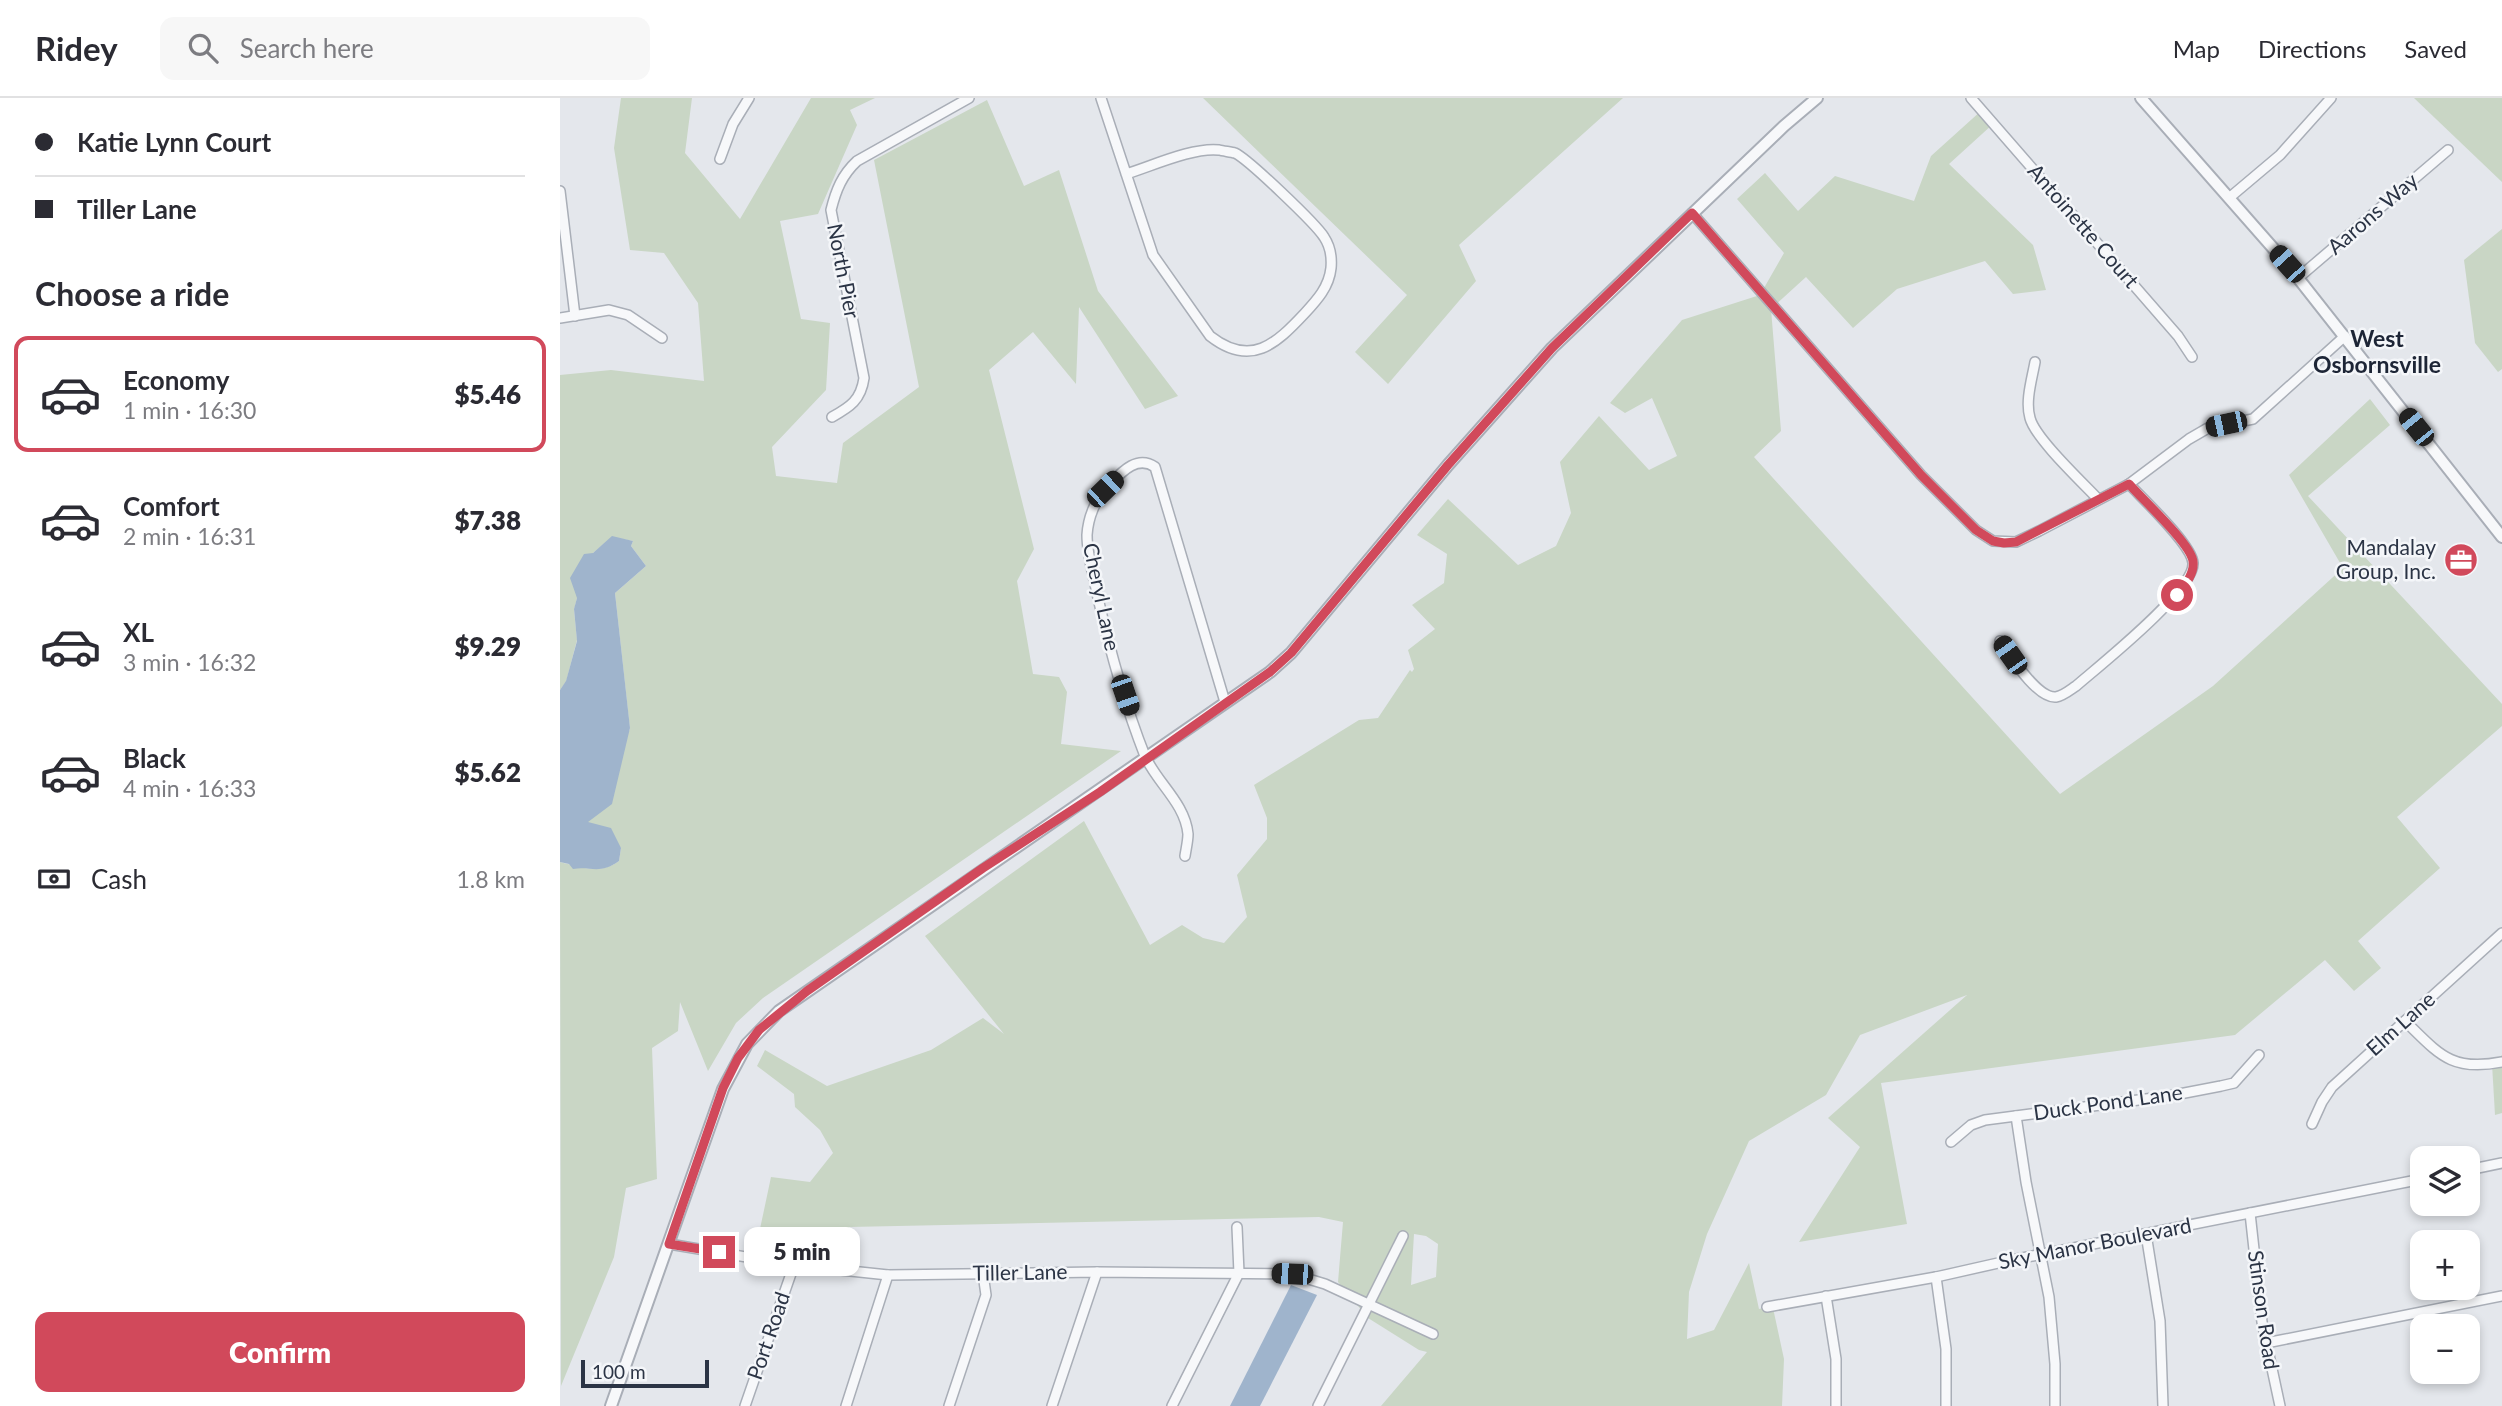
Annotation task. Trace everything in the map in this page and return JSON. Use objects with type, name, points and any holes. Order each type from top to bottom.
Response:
[{"type":"street","points":[[720,159],[733,124],[749,98]]},
{"type":"street","name":"North Pier","points":[[832,417],[853,405],[862,391],[864,378],[831,210],[836,190],[845,172],[857,161],[969,98]]},
{"type":"street","points":[[1101,98],[1126,174],[1153,255],[1203,326],[1219,342],[1242,351],[1270,346],[1281,338],[1320,296],[1331,269],[1331,252],[1324,237],[1235,153],[1199,151],[1126,174]]},
{"type":"street","points":[[611,1406],[723,1088],[738,1058],[759,1030],[807,991],[1270,672],[1291,653],[1448,465],[1552,348],[1692,213],[1817,98]]},
{"type":"street","name":"Antoinette Court","points":[[1971,98],[2178,335],[2192,357]]},
{"type":"street","points":[[2141,98],[2298,278],[2502,537]]},
{"type":"street","points":[[2229,198],[2280,155],[2331,98]]},
{"type":"street","name":"Aarons Way","points":[[2298,278],[2448,150]]},
{"type":"street","points":[[560,191],[575,316]]},
{"type":"street","points":[[1692,213],[1921,475],[1976,530],[1993,541],[2016,542],[2129,484],[2208,428],[2253,419],[2345,336]]},
{"type":"street","points":[[560,318],[609,310],[628,315],[662,338]]},
{"type":"street","points":[[2035,362],[2029,395],[2030,418],[2041,436],[2098,499]]},
{"type":"street","name":"Cheryl Lane","points":[[1146,758],[1103,619],[1087,533],[1090,516],[1105,489],[1130,466],[1139,462],[1148,462],[1155,467],[1225,702]]},
{"type":"street","points":[[2000,641],[2020,670],[2040,691],[2058,697],[2076,686],[2177,595],[2192,573],[2193,562],[2187,548],[2129,484]]},
{"type":"street","points":[[1146,758],[1180,808],[1188,834],[1185,856]]},
{"type":"street","name":"Elm Lane","points":[[2312,1124],[2332,1087],[2502,933]]},
{"type":"street","points":[[2405,1021],[2441,1056],[2455,1062],[2502,1062]]},
{"type":"street","name":"Duck Pond Lane","points":[[1951,1142],[1971,1125],[1984,1120],[2169,1096],[2234,1083],[2259,1055]]},
{"type":"street","points":[[2016,1116],[2049,1297],[2055,1364],[2055,1406]]},
{"type":"street","points":[[2480,1168],[2502,1163]]},
{"type":"street","name":"Sky Manor Boulevard","points":[[1767,1307],[1936,1277],[2410,1180]]},
{"type":"street","name":"Stinson Road","points":[[2250,1213],[2266,1343],[2280,1406]]},
{"type":"street","points":[[1172,1406],[1240,1273],[1237,1227]]},
{"type":"street","points":[[2146,1234],[2161,1321],[2163,1406]]},
{"type":"street","points":[[1318,1406],[1403,1236]]},
{"type":"street","name":"Tiller Lane","points":[[669,1244],[794,1265],[888,1275],[1097,1272],[1292,1274],[1325,1284],[1433,1334]]},
{"type":"street","name":"Port Road","points":[[745,1406],[794,1265]]},
{"type":"street","points":[[1052,1406],[1097,1272]]},
{"type":"street","points":[[949,1406],[986,1295],[983,1274]]},
{"type":"street","points":[[846,1406],[888,1275]]},
{"type":"street","points":[[1936,1277],[1946,1349],[1946,1406]]},
{"type":"street","points":[[1826,1296],[1836,1359],[1836,1406]]},
{"type":"street","points":[[2266,1343],[2502,1296]]},
{"type":"green space","points":[[621,98],[692,98],[685,153],[740,219],[811,98],[875,98],[850,110],[857,125],[818,214],[780,221],[801,319],[830,323],[826,390],[772,447],[776,476],[837,483],[843,443],[919,387],[874,160],[987,100],[1024,186],[1059,170],[1098,291],[1178,396],[1145,409],[1079,307],[1076,384],[1033,332],[989,370],[1034,549],[1017,581],[1033,674],[1059,677],[1067,692],[1061,744],[1121,751],[763,998],[736,1023],[708,1071],[680,1002],[678,1031],[652,1048],[657,1179],[626,1188],[614,1257],[561,1386],[560,862],[598,869],[619,861],[621,848],[587,822],[630,729],[615,593],[646,566],[631,546],[633,541],[612,537],[593,553],[574,610],[577,640],[566,682],[560,690],[560,375],[611,370],[704,381],[698,303],[664,253],[630,250],[614,148]]},
{"type":"green space","points":[[1203,98],[1623,98],[1459,245],[1476,281],[1388,384],[1355,352],[1407,295]]},
{"type":"green space","points":[[2414,98],[2502,98],[2502,182]]},
{"type":"green space","points":[[1982,110],[1993,124],[1949,164],[2033,245],[2046,290],[2013,294],[1985,261],[1897,289],[1853,328],[1806,277],[1771,309],[1781,431],[1754,457],[2060,794],[2213,686],[2343,568],[2289,475],[2370,399],[2390,425],[2308,496],[2502,704],[2502,726],[2397,817],[2440,868],[2358,941],[2381,968],[2354,991],[2325,960],[2235,1035],[1881,1083],[1907,1224],[1799,1242],[1860,1147],[1828,1118],[1967,995],[1860,1035],[1826,1095],[1749,1141],[1707,1234],[1689,1292],[1687,1339],[1714,1330],[1749,1263],[1759,1309],[1773,1308],[1784,1359],[1782,1406],[1381,1406],[1427,1352],[1419,1350],[1368,1318],[1338,1282],[1343,1222],[1319,1217],[849,1227],[849,1274],[753,1262],[771,1177],[810,1182],[833,1153],[820,1130],[795,1107],[794,1094],[757,1066],[765,1050],[827,1086],[931,1050],[983,1018],[1004,1034],[925,936],[1084,821],[1150,945],[1182,925],[1203,938],[1224,943],[1247,917],[1237,875],[1267,839],[1267,818],[1254,785],[1359,720],[1378,718],[1410,670],[1412,672],[1414,669],[1408,650],[1435,629],[1412,605],[1444,583],[1447,554],[1417,535],[1448,499],[1518,565],[1556,546],[1571,513],[1560,462],[1599,416],[1649,470],[1677,456],[1652,398],[1625,413],[1610,403],[1682,320],[1760,295],[1784,253],[1737,199],[1765,173],[1798,211],[1835,176],[1914,201],[1931,156]],"holes":[[[1414,1234],[1426,1236],[1438,1244],[1436,1277],[1411,1285]]]},
{"type":"green space","points":[[2502,229],[2502,369],[2498,372],[2475,343],[2464,260]]},
{"type":"green space","points":[[2502,1055],[2502,1113],[2495,1115],[2492,1064]]},
{"type":"water","points":[[612,536],[633,541],[631,546],[646,566],[615,593],[630,728],[612,804],[588,822],[611,828],[621,848],[619,861],[606,868],[573,869],[569,864],[560,862],[560,690],[566,681],[577,641],[574,609],[577,598],[570,578],[584,554],[593,553]]},
{"type":"water","points":[[1291,1285],[1317,1295],[1260,1406],[1230,1406]]},
{"type":"place","name":"Mandalay Group, Inc.","points":[[2461,560]]},
{"type":"district","name":"West Osbornsville","points":[[2377,352]]},
{"type":"route","points":[[719,1252],[669,1244],[723,1088],[738,1058],[759,1030],[807,991],[983,868],[1100,792],[1270,672],[1291,653],[1326,613],[1448,465],[1552,348],[1692,213],[1921,475],[1976,530],[1993,541],[2016,542],[2129,484],[2187,548],[2193,562],[2192,573],[2177,595]]}]
